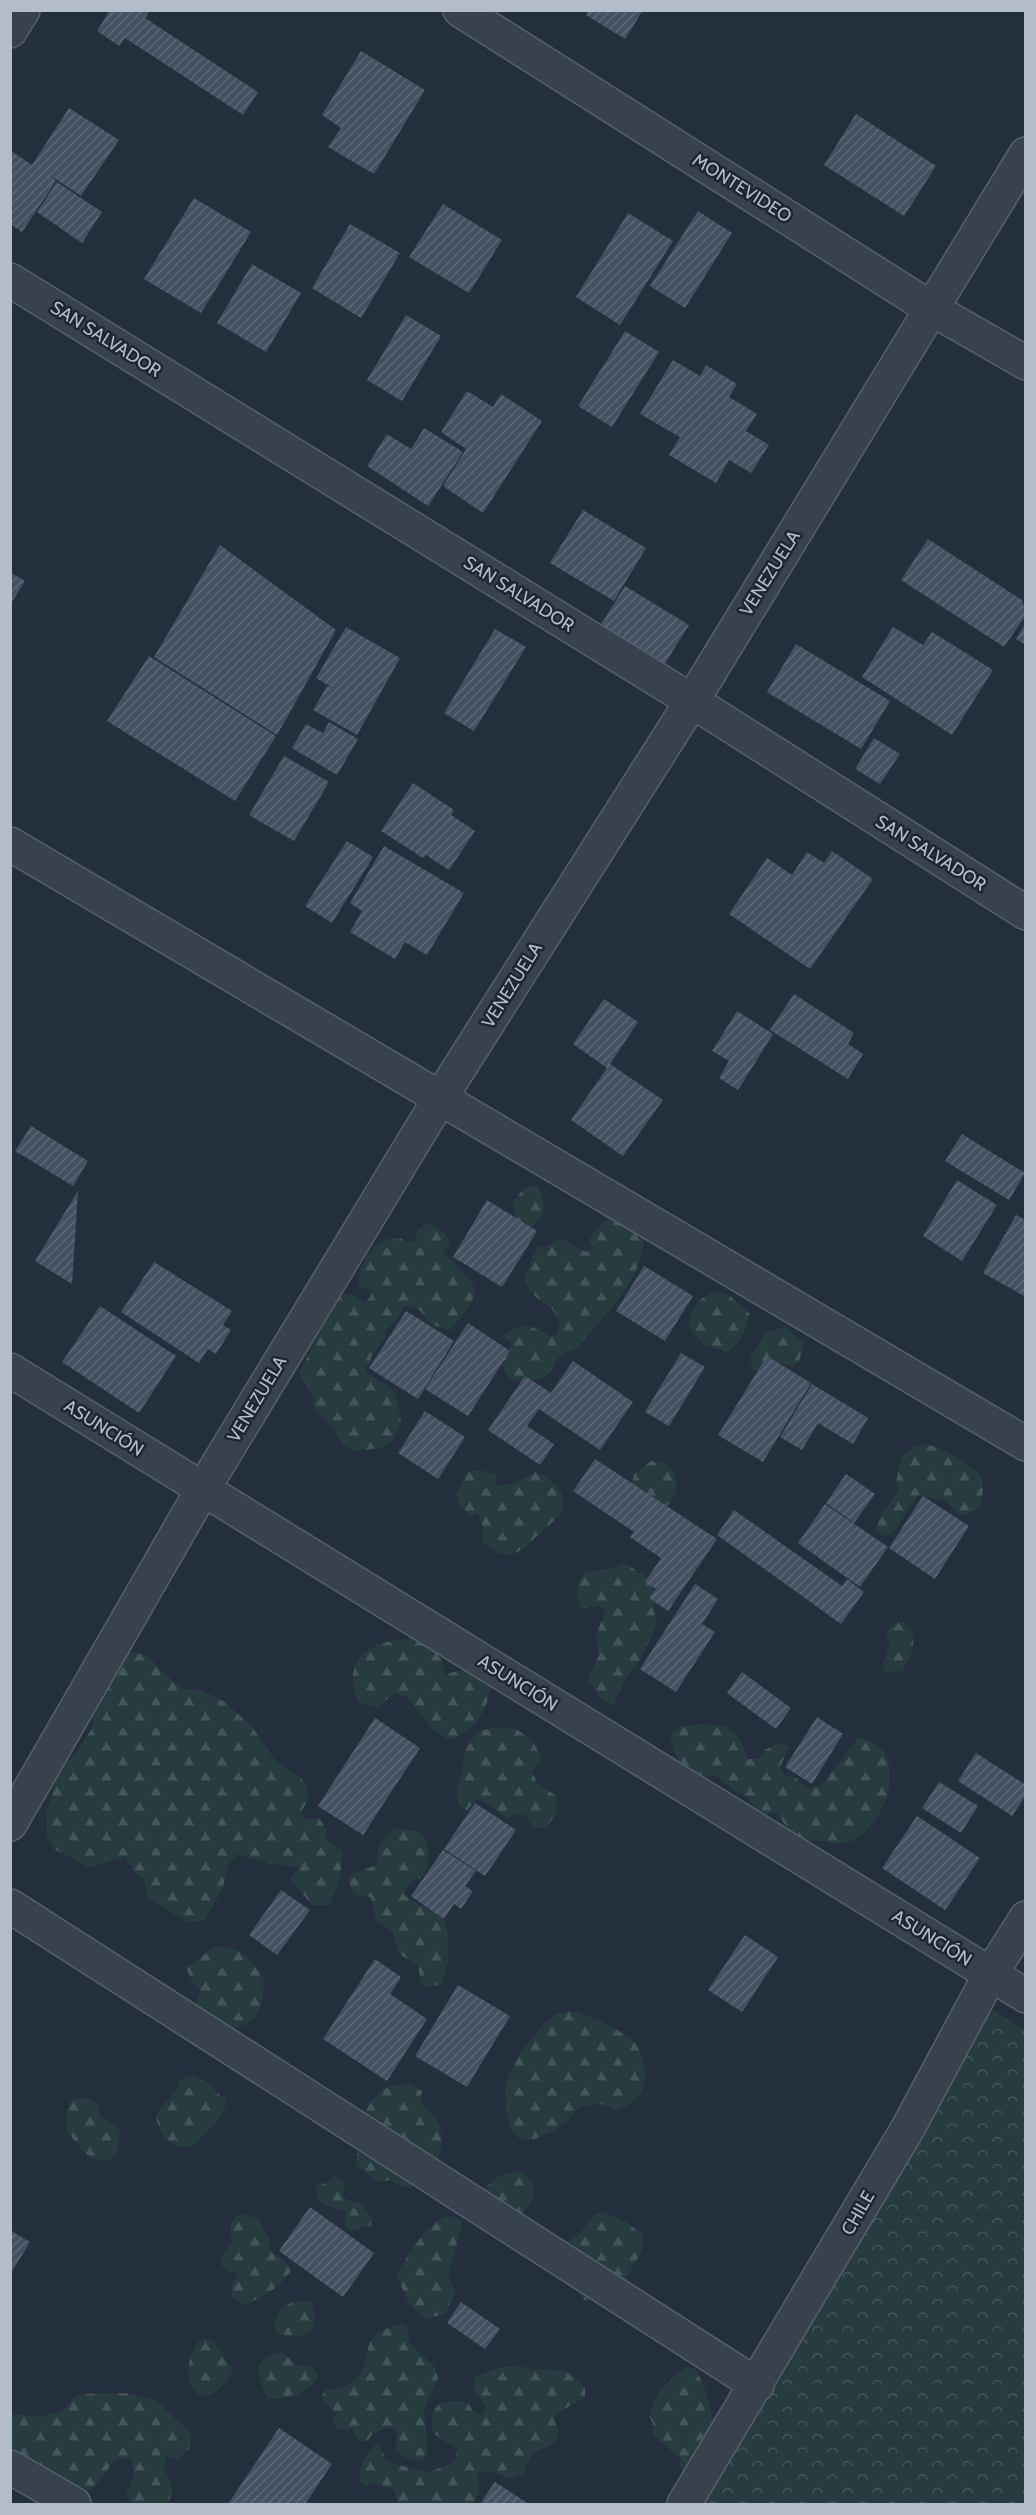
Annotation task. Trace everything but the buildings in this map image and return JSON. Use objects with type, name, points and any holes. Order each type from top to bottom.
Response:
[{"type":"street","points":[[10,31],[23,10]]},
{"type":"street","name":"MONTEVIDEO","points":[[460,10],[932,309],[1026,363]]},
{"type":"street","name":"VENEZUELA","points":[[10,1824],[203,1489],[440,1100],[692,701],[1026,154]]},
{"type":"street","name":"SAN SALVADOR","points":[[10,280],[692,701],[1026,913]]},
{"type":"street","points":[[10,844],[1026,1444]]},
{"type":"street","name":"ASUNCIÓN","points":[[10,1370],[1026,1996]]},
{"type":"street","points":[[10,1906],[757,2385]]},
{"type":"street","name":"CHILE","points":[[684,2505],[908,2128],[990,1975],[1026,1918]]},
{"type":"street","points":[[10,2467],[74,2505]]},
{"type":"green space","points":[[537,1185],[544,1204],[539,1220],[528,1229],[513,1225],[515,1200],[525,1189]]},
{"type":"green space","points":[[611,1216],[643,1228],[641,1257],[629,1284],[611,1309],[580,1344],[575,1349],[561,1355],[546,1375],[535,1380],[513,1380],[506,1374],[501,1362],[511,1346],[510,1341],[502,1336],[515,1328],[526,1326],[537,1329],[550,1337],[557,1334],[560,1324],[552,1309],[532,1293],[524,1280],[533,1256],[540,1246],[546,1247],[561,1238],[586,1252],[593,1248],[589,1240],[597,1228]]},
{"type":"green space","points":[[426,1224],[438,1227],[446,1235],[450,1243],[443,1253],[471,1282],[474,1289],[473,1296],[451,1330],[432,1325],[419,1310],[405,1306],[395,1322],[385,1331],[385,1337],[371,1357],[370,1364],[365,1367],[368,1374],[396,1394],[401,1421],[392,1441],[381,1448],[357,1451],[343,1445],[335,1430],[314,1409],[313,1397],[299,1373],[335,1303],[343,1295],[353,1294],[365,1303],[370,1297],[372,1290],[359,1286],[359,1278],[364,1262],[373,1248],[387,1239],[414,1241],[418,1229]]},
{"type":"green space","points":[[719,1292],[730,1296],[750,1314],[742,1335],[728,1352],[704,1345],[689,1328],[691,1314],[697,1303],[706,1296]]},
{"type":"green space","points":[[785,1327],[804,1343],[799,1362],[792,1366],[778,1363],[753,1371],[750,1358],[765,1333]]},
{"type":"green space","points":[[926,1444],[956,1457],[982,1477],[981,1503],[974,1511],[960,1515],[945,1501],[918,1495],[892,1534],[884,1536],[876,1531],[877,1525],[899,1491],[896,1482],[902,1456],[915,1446]]},
{"type":"green space","points":[[651,1461],[667,1465],[675,1475],[677,1482],[670,1504],[660,1508],[631,1488],[634,1474]]},
{"type":"green space","points":[[479,1470],[496,1474],[495,1486],[515,1483],[536,1472],[548,1478],[558,1488],[564,1500],[560,1514],[521,1550],[509,1554],[495,1551],[483,1543],[483,1528],[478,1513],[471,1515],[460,1507],[457,1495],[467,1472]]},
{"type":"green space","points":[[624,1563],[652,1580],[656,1626],[640,1660],[627,1676],[613,1705],[603,1701],[588,1680],[597,1660],[599,1650],[595,1639],[605,1611],[599,1605],[581,1609],[577,1588],[580,1579],[587,1571],[607,1570]]},
{"type":"green space","points":[[903,1621],[912,1632],[913,1645],[909,1659],[902,1671],[885,1673],[883,1663],[890,1644],[886,1634],[893,1624]]},
{"type":"green space","points":[[410,1639],[434,1651],[442,1661],[445,1675],[458,1671],[470,1672],[490,1688],[486,1706],[478,1719],[452,1740],[432,1728],[408,1697],[394,1694],[377,1707],[358,1702],[353,1674],[356,1663],[362,1655],[382,1644]]},
{"type":"green space","points":[[111,1650],[130,1651],[149,1657],[162,1672],[183,1689],[201,1690],[223,1701],[251,1725],[274,1759],[302,1779],[307,1787],[308,1800],[301,1812],[305,1819],[319,1818],[327,1830],[325,1838],[343,1852],[340,1879],[329,1905],[312,1905],[290,1878],[299,1869],[237,1854],[228,1865],[223,1888],[205,1920],[188,1922],[149,1899],[144,1880],[133,1870],[125,1856],[90,1868],[54,1849],[47,1837],[46,1813],[52,1798],[54,1778],[77,1752],[94,1725],[85,1685]]},
{"type":"green space","points":[[699,1724],[718,1725],[731,1730],[740,1740],[748,1759],[759,1759],[765,1750],[779,1743],[789,1747],[780,1767],[784,1775],[796,1778],[807,1789],[821,1786],[859,1737],[875,1743],[885,1754],[890,1768],[885,1801],[878,1816],[856,1839],[847,1843],[806,1841],[792,1843],[790,1832],[777,1813],[759,1816],[748,1797],[737,1793],[716,1775],[699,1774],[691,1770],[678,1758],[671,1742],[671,1733],[680,1727]]},
{"type":"green space","points":[[497,1727],[516,1729],[532,1740],[541,1756],[541,1761],[532,1771],[537,1783],[556,1796],[557,1813],[545,1828],[534,1828],[525,1815],[517,1814],[507,1818],[488,1804],[477,1800],[467,1810],[458,1804],[457,1786],[463,1770],[464,1752],[478,1731]]},
{"type":"green space","points":[[395,1828],[416,1831],[424,1835],[428,1863],[420,1879],[413,1879],[403,1894],[420,1906],[429,1905],[437,1911],[444,1921],[448,1935],[448,1962],[441,1984],[427,1988],[421,1983],[418,1965],[399,1954],[393,1932],[376,1920],[371,1898],[365,1895],[355,1896],[350,1886],[349,1879],[352,1875],[369,1868],[378,1861],[381,1844]]},
{"type":"green space","points":[[216,1946],[233,1949],[245,1955],[264,1980],[262,1999],[257,2014],[239,2027],[228,2029],[194,2006],[201,1992],[193,1983],[186,1968]]},
{"type":"green space","points":[[968,1993],[1025,2031],[1025,2504],[694,2504]]},
{"type":"green space","points":[[578,2012],[615,2028],[633,2041],[641,2054],[645,2069],[641,2092],[635,2100],[617,2111],[602,2104],[580,2106],[567,2121],[552,2131],[534,2139],[520,2139],[512,2131],[506,2109],[505,2093],[510,2073],[521,2053],[545,2024],[560,2013]]},
{"type":"green space","points":[[189,2075],[205,2082],[226,2100],[222,2115],[199,2141],[188,2147],[181,2147],[174,2145],[164,2135],[156,2116],[176,2090],[180,2080]]},
{"type":"green space","points":[[408,2083],[422,2091],[420,2102],[438,2123],[441,2137],[438,2164],[411,2188],[400,2186],[390,2180],[379,2182],[356,2166],[361,2126],[368,2107],[384,2089]]},
{"type":"green space","points":[[88,2098],[97,2103],[100,2116],[120,2130],[117,2155],[109,2160],[101,2161],[88,2155],[66,2131],[67,2109],[72,2099]]},
{"type":"green space","points":[[519,2171],[527,2176],[534,2190],[529,2205],[511,2223],[488,2204],[484,2189],[498,2176]]},
{"type":"green space","points":[[334,2176],[342,2180],[345,2188],[342,2196],[353,2203],[359,2202],[373,2219],[371,2226],[351,2231],[345,2226],[346,2212],[318,2201],[316,2187],[330,2181]]},
{"type":"green space","points":[[603,2212],[626,2222],[643,2235],[642,2250],[625,2280],[613,2293],[598,2301],[584,2300],[576,2290],[554,2272],[557,2247],[578,2236],[595,2214]]},
{"type":"green space","points":[[238,2214],[258,2218],[270,2241],[269,2249],[286,2262],[291,2271],[270,2292],[243,2305],[231,2295],[233,2282],[238,2273],[227,2271],[220,2263],[224,2252],[232,2244],[230,2225]]},
{"type":"green space","points":[[450,2216],[460,2220],[462,2225],[448,2275],[455,2292],[445,2314],[425,2319],[409,2303],[396,2275],[426,2231],[441,2219]]},
{"type":"green space","points":[[292,2302],[311,2302],[315,2316],[311,2332],[298,2336],[277,2334],[274,2323],[281,2309]]},
{"type":"green space","points":[[403,2323],[408,2328],[409,2343],[433,2365],[438,2378],[424,2411],[428,2454],[421,2462],[404,2457],[396,2451],[397,2431],[389,2427],[373,2434],[367,2441],[358,2440],[352,2429],[338,2430],[332,2421],[336,2414],[321,2397],[325,2390],[354,2382],[361,2371],[369,2344],[374,2337],[385,2329]]},
{"type":"green space","points":[[206,2339],[214,2342],[233,2370],[222,2387],[211,2395],[201,2395],[194,2390],[190,2381],[189,2369],[191,2355],[199,2341]]},
{"type":"green space","points":[[282,2352],[296,2365],[313,2367],[318,2377],[308,2388],[296,2395],[268,2398],[261,2382],[259,2369],[265,2359]]},
{"type":"green space","points":[[500,2367],[562,2371],[573,2376],[585,2388],[585,2397],[554,2415],[558,2430],[556,2439],[550,2445],[532,2453],[523,2474],[510,2479],[493,2472],[479,2472],[477,2477],[479,2491],[473,2504],[399,2504],[394,2490],[374,2483],[367,2486],[361,2483],[360,2472],[363,2462],[368,2452],[376,2445],[379,2445],[387,2461],[427,2473],[450,2464],[456,2458],[457,2449],[433,2433],[432,2423],[435,2409],[444,2402],[459,2401],[468,2403],[474,2412],[482,2415],[486,2407],[473,2390],[475,2377]]},
{"type":"green space","points":[[685,2367],[694,2368],[702,2382],[715,2431],[689,2473],[683,2471],[679,2465],[681,2459],[653,2435],[653,2424],[649,2416],[659,2391]]},
{"type":"green space","points":[[128,2393],[157,2401],[191,2434],[190,2448],[177,2459],[166,2456],[164,2470],[171,2483],[172,2492],[166,2504],[133,2504],[126,2495],[134,2476],[131,2458],[115,2460],[91,2491],[67,2493],[11,2464],[11,2414],[39,2417],[62,2411],[78,2394]]}]
